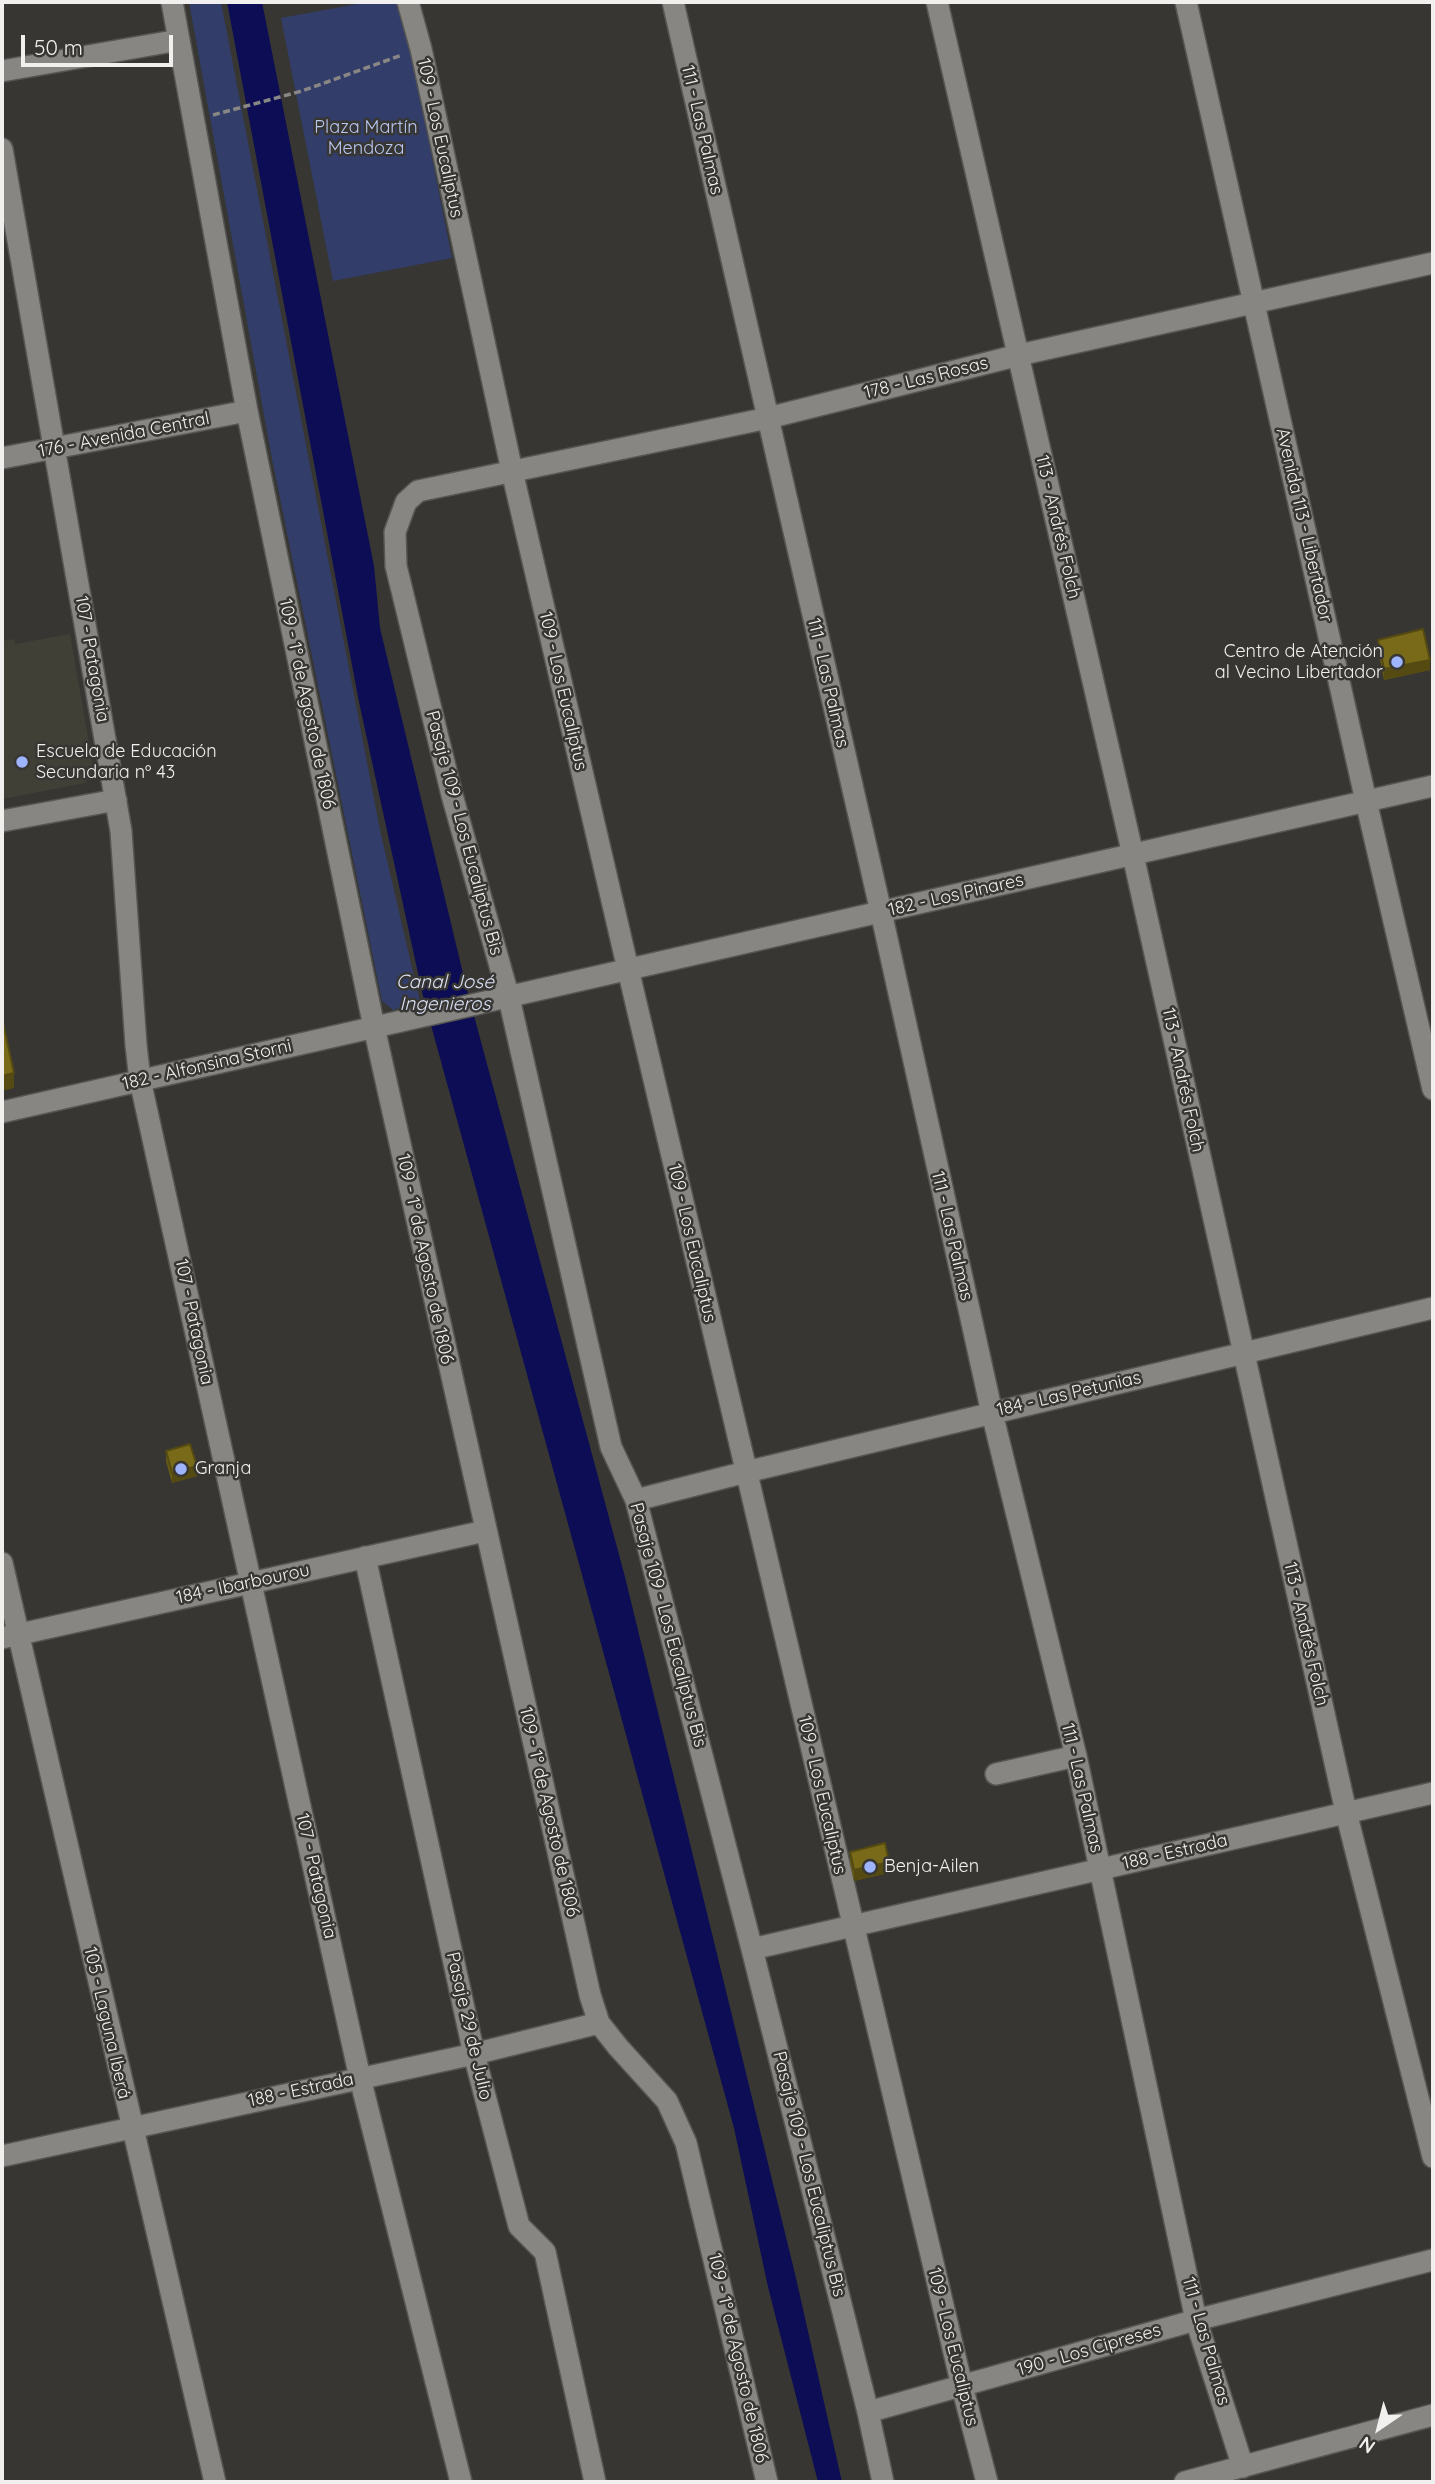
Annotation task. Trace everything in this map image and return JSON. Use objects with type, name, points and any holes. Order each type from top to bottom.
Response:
[{"type":"street","name":"109 - 1° de Agosto de 1806","points":[[172,2],[247,411],[373,1027],[590,1995],[599,2023],[667,2102],[686,2143],[767,2482]]},
{"type":"street","name":"109 - Los Eucaliptus","points":[[408,2],[421,48],[512,471],[628,969],[962,2386],[987,2482]]},
{"type":"street","name":"111 - Las Palmas","points":[[673,2],[881,912],[992,1413],[1076,1756],[1196,2320],[1243,2467]]},
{"type":"street","name":"113 - Andrés Folch","points":[[937,2],[1133,855],[1346,1812],[1433,2157]]},
{"type":"street","name":"Avenida 113 - Libertador","points":[[1186,2],[1433,1089]]},
{"type":"street","points":[[2,71],[179,40]]},
{"type":"street","name":"107 - Patagonia","points":[[2,149],[121,831],[136,1045],[141,1080],[360,2078],[461,2482]]},
{"type":"street","name":"178 - Las Rosas","points":[[418,491],[768,418],[1019,355],[1433,263]]},
{"type":"street","name":"176 - Avenida Central","points":[[2,458],[247,411]]},
{"type":"street","name":"Pasaje 109 - Los Eucaliptus Bis","points":[[418,491],[406,502],[398,518],[395,531],[396,566],[453,795],[509,998],[611,1447],[636,1500],[752,1949],[868,2412],[883,2482]]},
{"type":"street","name":"182 - Los Pinares","points":[[414,1020],[1433,786]]},
{"type":"street","points":[[2,821],[116,800]]},
{"type":"street","name":"182 - Alfonsina Storni","points":[[2,1112],[373,1027],[414,1020]]},
{"type":"street","name":"184 - Las Petunias","points":[[636,1500],[1433,1307]]},
{"type":"street","name":"184 - Ibarbourou","points":[[10,1636],[485,1531]]},
{"type":"street","name":"Pasaje 29 de Julio","points":[[365,1557],[474,2053],[519,2226],[545,2252],[595,2482]]},
{"type":"street","name":"105 - Laguna Iberá","points":[[2,1563],[10,1636],[131,2126],[215,2482]]},
{"type":"street","points":[[996,1774],[1076,1756]]},
{"type":"street","name":"188 - Estrada","points":[[752,1949],[1433,1793]]},
{"type":"street","name":"188 - Estrada","points":[[2,2156],[474,2053],[599,2023]]},
{"type":"street","name":"190 - Los Cipreses","points":[[868,2412],[1196,2320],[1433,2260]]},
{"type":"street","points":[[1185,2482],[1433,2415]]},
{"type":"path","points":[[228,112],[302,91],[421,48]]},
{"type":"shaded area","points":[[70,634],[94,772],[85,783],[2,799],[2,641],[14,639],[15,644]]},
{"type":"green space","points":[[189,2],[221,2],[380,830],[420,1002],[393,1010],[382,1001],[272,459]]},
{"type":"green space","name":"Plaza Martín Mendoza","points":[[368,2],[401,2],[452,258],[333,281],[281,18]]},
{"type":"water","name":"Canal José Ingenieros","points":[[227,2],[262,2],[374,566],[380,628],[466,986],[625,1577],[796,2278],[842,2482],[818,2482],[768,2287],[734,2128],[423,996],[359,702]]},
{"type":"building","points":[[1423,629],[1430,660],[1384,669],[1378,640]]},
{"type":"building","points":[[2,1018],[14,1073],[2,1076]]},
{"type":"building","points":[[190,1444],[197,1466],[172,1473],[166,1451]]},
{"type":"building","points":[[885,1843],[889,1862],[854,1870],[850,1852]]},
{"type":"place","name":"Centro de Atención al Vecino Libertador","points":[[1397,662]]},
{"type":"place","name":"Escuela de Educación Secundaria nº 43","points":[[22,762]]},
{"type":"place","name":"Granja","points":[[181,1469]]},
{"type":"place","name":"Benja-Ailen","points":[[870,1867]]}]
